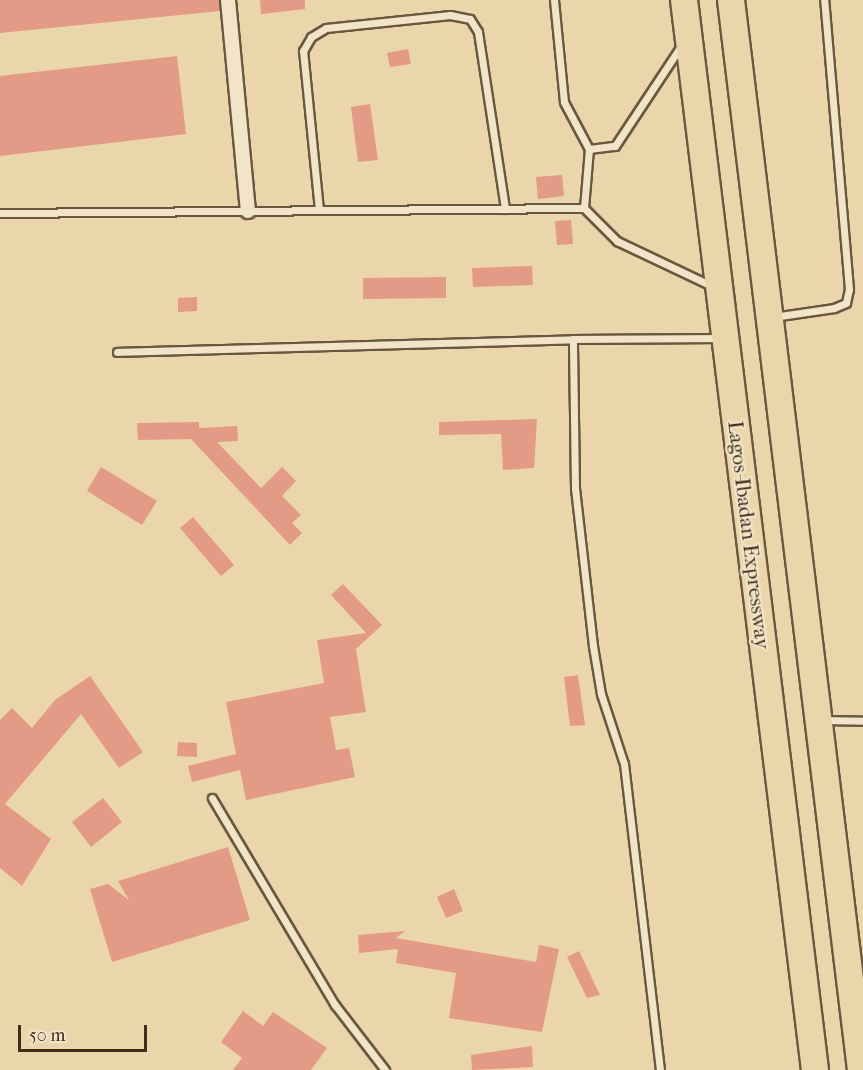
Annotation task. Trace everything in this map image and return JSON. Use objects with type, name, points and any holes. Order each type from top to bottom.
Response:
[{"type":"highway","name":"Lagos-Ibadan Expressway","points":[[684,0],[815,1070]]},
{"type":"highway","points":[[731,0],[819,719],[856,976],[861,1070]]},
{"type":"street","points":[[228,0],[248,211]]},
{"type":"lane","points":[[554,0],[564,102],[590,149],[584,208]]},
{"type":"lane","points":[[770,318],[834,308],[846,303],[849,289],[824,0]]},
{"type":"lane","points":[[319,210],[303,51],[311,37],[326,28],[450,15],[471,19],[478,32],[505,208]]},
{"type":"lane","points":[[590,149],[615,146],[688,36]]},
{"type":"lane","points":[[0,213],[584,208],[617,241],[719,290]]},
{"type":"lane","points":[[117,352],[573,339],[725,338]]},
{"type":"lane","points":[[573,339],[575,488],[593,646],[601,694],[624,764],[660,1070]]},
{"type":"lane","points":[[819,719],[863,722]]},
{"type":"lane","points":[[212,798],[335,1005],[385,1070]]},
{"type":"building","points":[[0,0],[219,0],[220,11],[0,33]]},
{"type":"building","points":[[260,0],[305,0],[305,9],[261,14]]},
{"type":"building","points":[[408,49],[411,64],[390,67],[387,53]]},
{"type":"building","points":[[177,56],[186,134],[0,156],[0,76]]},
{"type":"building","points":[[370,104],[378,160],[358,162],[351,107]]},
{"type":"building","points":[[562,175],[564,196],[538,199],[536,177]]},
{"type":"building","points":[[571,220],[573,244],[557,245],[555,221]]},
{"type":"building","points":[[532,266],[533,285],[473,287],[472,268]]},
{"type":"building","points":[[446,277],[446,298],[363,299],[363,278]]},
{"type":"building","points":[[197,297],[197,311],[178,312],[178,298]]},
{"type":"building","points":[[537,419],[534,468],[503,470],[501,434],[439,435],[439,422]]},
{"type":"building","points":[[199,422],[199,428],[237,426],[238,441],[217,442],[261,488],[282,467],[296,481],[282,496],[301,515],[292,523],[302,533],[290,545],[191,439],[138,440],[137,423]]},
{"type":"building","points":[[101,467],[157,501],[142,525],[87,491]]},
{"type":"building","points":[[193,517],[234,565],[221,576],[180,528]]},
{"type":"building","points":[[343,584],[382,625],[356,649],[366,712],[330,717],[336,750],[349,748],[355,777],[246,800],[240,770],[192,782],[188,766],[236,754],[226,702],[324,683],[317,640],[366,633],[331,595]]},
{"type":"building","points":[[578,675],[585,725],[570,726],[564,677]]},
{"type":"building","points":[[90,676],[143,752],[119,768],[81,714],[5,804],[51,839],[22,886],[0,868],[0,720],[12,708],[32,728],[55,700]]},
{"type":"building","points":[[178,742],[197,743],[197,757],[177,756]]},
{"type":"building","points":[[103,798],[122,822],[91,847],[72,822]]},
{"type":"building","points":[[228,847],[250,920],[112,962],[90,889],[108,884],[129,900],[118,881]]},
{"type":"building","points":[[454,889],[463,911],[446,918],[437,897]]},
{"type":"building","points":[[405,931],[396,938],[536,962],[539,945],[559,949],[542,1032],[449,1018],[456,973],[396,963],[398,949],[359,953],[358,935]]},
{"type":"building","points":[[579,951],[600,995],[587,998],[567,957]]},
{"type":"building","points":[[243,1011],[263,1026],[273,1012],[327,1048],[311,1070],[233,1070],[242,1058],[221,1042]]},
{"type":"building","points":[[532,1046],[533,1067],[472,1070],[471,1055]]}]
